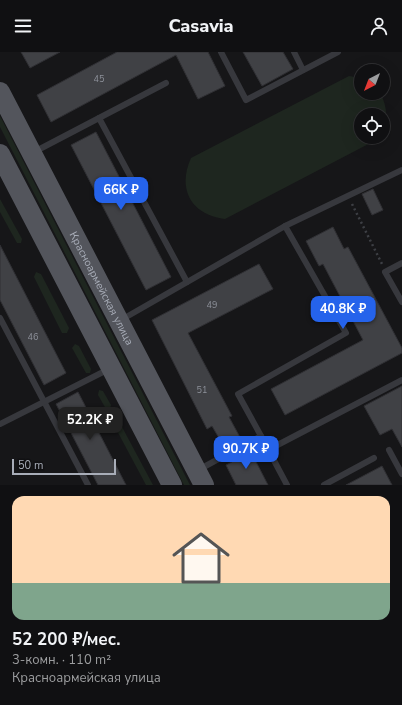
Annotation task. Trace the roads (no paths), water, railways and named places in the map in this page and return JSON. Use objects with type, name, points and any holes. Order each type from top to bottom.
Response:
[{"type":"main road","name":"Красноармейская улица","points":[[0,92],[200,478]]},
{"type":"main road","points":[[2,165],[172,485]]},
{"type":"lane","points":[[221,52],[246,100],[338,52]]},
{"type":"lane","points":[[294,52],[303,70]]},
{"type":"lane","points":[[32,153],[166,83]]},
{"type":"lane","points":[[99,118],[187,282]]},
{"type":"lane","points":[[119,321],[285,226],[402,170]]},
{"type":"lane","points":[[285,226],[346,333],[238,394],[287,485]]},
{"type":"lane","points":[[402,263],[386,272],[402,302]]},
{"type":"lane","points":[[0,318],[88,485]]},
{"type":"lane","points":[[0,424],[111,368]]},
{"type":"lane","points":[[268,450],[402,380]]},
{"type":"lane","points":[[200,478],[261,436]]},
{"type":"lane","points":[[389,450],[402,474]]},
{"type":"lane","points":[[324,485],[374,458]]}]
